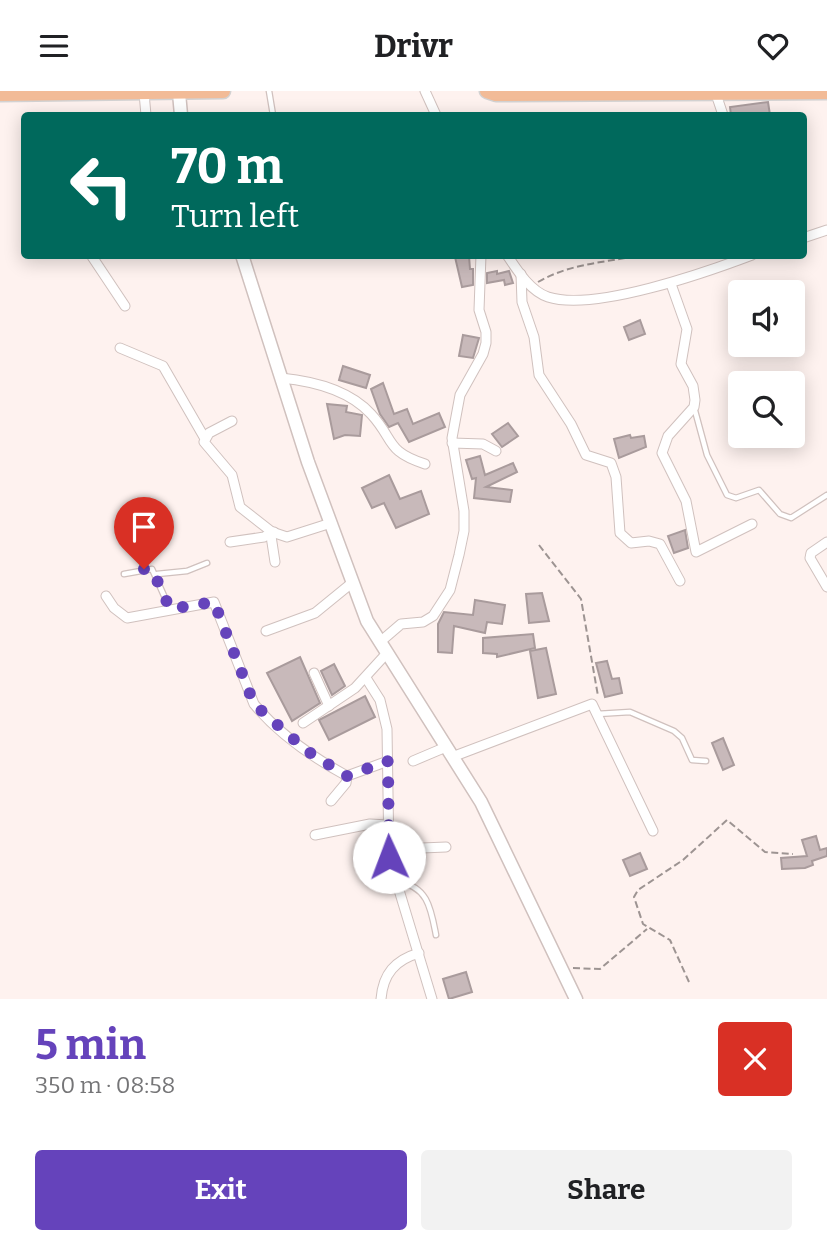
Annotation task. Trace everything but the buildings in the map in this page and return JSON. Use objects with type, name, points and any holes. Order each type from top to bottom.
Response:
[{"type":"main road","points":[[0,94],[223,91]]},
{"type":"main road","points":[[487,91],[496,95],[827,92]]},
{"type":"street","points":[[425,91],[435,112]]},
{"type":"street","points":[[179,92],[181,112]]},
{"type":"street","points":[[715,92],[722,112]]},
{"type":"street","points":[[144,93],[146,112]]},
{"type":"street","points":[[807,236],[827,230]]},
{"type":"street","points":[[94,259],[125,306]]},
{"type":"street","points":[[243,259],[281,378],[367,621],[481,802],[576,999]]},
{"type":"street","points":[[303,723],[366,678],[383,647],[401,624],[423,622],[433,617],[450,590],[464,531],[452,443],[460,395],[483,354],[486,343],[486,332],[479,310],[481,259]]},
{"type":"street","points":[[510,259],[531,286],[547,297],[565,300],[671,284],[741,259]]},
{"type":"street","points":[[521,274],[522,302],[534,337],[539,375],[571,424],[586,455],[611,463],[618,496],[620,533],[631,543],[649,541],[660,544],[680,582]]},
{"type":"street","points":[[671,284],[687,329],[681,364],[695,392],[694,407],[668,436],[662,453],[686,501],[696,552],[752,524]]},
{"type":"street","points":[[120,348],[163,366],[204,437],[204,442],[232,475],[240,507],[273,532],[287,537],[331,523]]},
{"type":"street","points":[[281,378],[310,381],[363,407],[399,453],[425,464]]},
{"type":"street","points":[[204,437],[232,421]]},
{"type":"street","points":[[452,443],[483,444],[496,451]]},
{"type":"street","points":[[230,542],[264,537],[273,532]]},
{"type":"street","points":[[273,532],[271,536],[275,562]]},
{"type":"street","points":[[827,542],[811,552],[810,558],[827,587]]},
{"type":"street","points":[[266,631],[315,613],[352,582]]},
{"type":"street","points":[[106,596],[114,608],[127,618],[214,602],[254,704],[307,751],[347,776]]},
{"type":"street","points":[[314,673],[329,706]]},
{"type":"street","points":[[366,678],[374,688],[385,715],[389,857],[432,999]]},
{"type":"street","points":[[413,761],[449,752],[592,704],[653,831]]},
{"type":"street","points":[[347,776],[388,761]]},
{"type":"street","points":[[331,801],[347,776]]},
{"type":"street","points":[[316,835],[370,824],[388,825]]},
{"type":"street","points":[[389,857],[422,848],[446,847]]},
{"type":"street","points":[[381,999],[388,971],[419,953]]},
{"type":"lane","points":[[269,91],[272,112]]},
{"type":"lane","points":[[694,407],[707,455],[727,495],[736,498],[759,490],[779,514],[791,518],[827,495]]},
{"type":"lane","points":[[157,574],[187,571],[206,563]]},
{"type":"lane","points":[[124,574],[152,569],[157,574],[170,609]]},
{"type":"lane","points":[[597,714],[635,714],[679,735],[695,762],[706,761]]},
{"type":"lane","points":[[397,882],[415,886],[420,890],[432,910],[436,935]]},
{"type":"path","points":[[531,286],[556,271],[613,259]]},
{"type":"path","points":[[538,545],[581,599],[598,698],[592,704]]},
{"type":"path","points":[[690,982],[676,947],[663,934],[648,928],[637,910],[634,897],[638,890],[684,860],[723,821],[734,823],[765,852],[793,854]]},
{"type":"path","points":[[563,971],[570,968],[600,969],[648,928]]},
{"type":"route","points":[[144,569],[152,569],[157,574],[170,609],[214,602],[254,704],[307,751],[347,776],[388,761],[389,857]]}]
